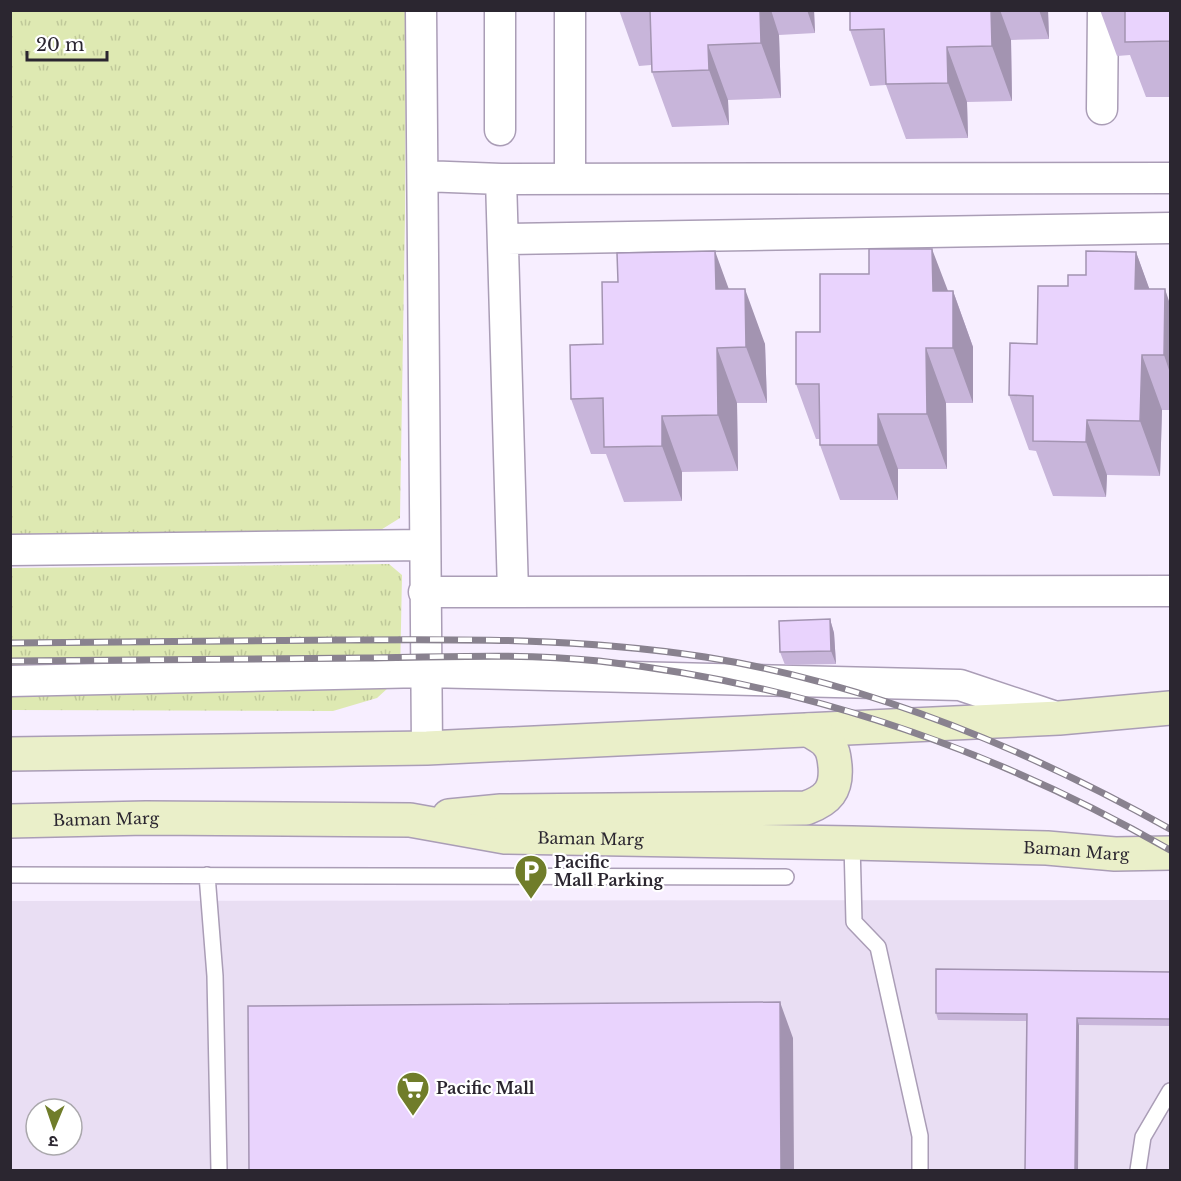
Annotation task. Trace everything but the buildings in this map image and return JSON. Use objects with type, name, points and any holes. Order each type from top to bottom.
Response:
[{"type":"main road","points":[[10,754],[427,748],[1059,718],[1170,708]]},
{"type":"main road","points":[[410,820],[501,811],[806,808],[822,802],[833,791],[836,780],[834,754],[828,743],[809,730]]},
{"type":"main road","name":"Baman Marg","points":[[10,821],[146,818],[410,820],[505,837],[852,843],[1047,848],[1114,854],[1170,853]]},
{"type":"street","points":[[421,10],[427,748]]},
{"type":"street","points":[[500,10],[500,130]]},
{"type":"street","points":[[570,10],[570,179]]},
{"type":"street","points":[[1102,10],[1102,110]]},
{"type":"street","points":[[423,176],[501,179],[1170,178]]},
{"type":"street","points":[[501,179],[513,592]]},
{"type":"street","points":[[502,238],[1170,228]]},
{"type":"street","points":[[10,550],[425,545]]},
{"type":"street","points":[[424,592],[1170,591]]},
{"type":"street","points":[[10,681],[426,672],[960,685],[1059,718]]},
{"type":"lane","points":[[852,843],[854,922],[878,946],[920,1136],[920,1170]]},
{"type":"lane","points":[[10,875],[786,877]]},
{"type":"lane","points":[[207,875],[215,976],[219,1170]]},
{"type":"lane","points":[[1138,1170],[1143,1137],[1170,1091]]},
{"type":"shaded area","points":[[1170,900],[1170,1170],[11,1170],[10,901]]},
{"type":"green space","points":[[10,11],[406,11],[400,518],[363,541],[11,545]]},
{"type":"green space","points":[[389,564],[402,575],[400,677],[377,698],[333,711],[11,710],[10,568]]},
{"type":"railway","points":[[10,643],[478,640],[614,646],[705,657],[826,684],[945,723],[1060,772],[1170,829]]},
{"type":"railway","points":[[10,661],[511,656],[599,661],[675,672],[750,686],[823,704],[965,751],[1035,781],[1170,850]]},
{"type":"place","name":"Pacific Mall Parking","points":[[531,900]]},
{"type":"place","name":"Pacific Mall","points":[[413,1117]]}]
